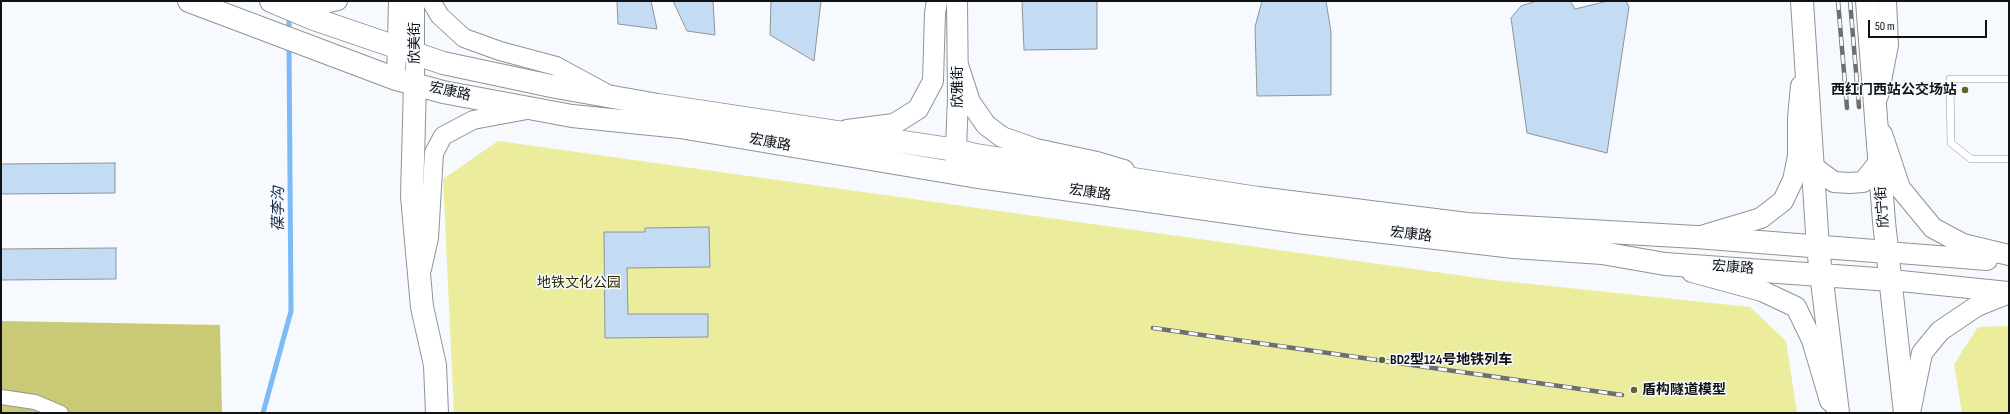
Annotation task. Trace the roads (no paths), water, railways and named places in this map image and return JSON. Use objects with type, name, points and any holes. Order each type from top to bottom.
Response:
[{"type":"main road","name":"宏康路","points":[[189,1],[272,34],[406,82],[442,92],[572,116],[680,127],[951,172],[1305,223],[1514,247],[1602,253],[1665,264],[1891,280],[2009,293]]},
{"type":"main road","name":"宏康路","points":[[271,1],[305,15],[443,63],[613,97],[952,150],[975,155],[1258,198],[1467,224],[1696,237],[1818,248],[2009,262]]},
{"type":"main road","points":[[830,132],[894,124],[918,109],[933,81],[934,13],[937,1]]},
{"type":"main road","name":"欣雅街","points":[[947,1],[952,150]]},
{"type":"main road","name":"欣雅街","points":[[951,172],[958,65],[958,1]]},
{"type":"main road","points":[[1802,1],[1806,42],[1812,166],[1818,248],[1838,413]]},
{"type":"main road","name":"欣宁街","points":[[1867,1],[1887,252],[1905,413]]},
{"type":"main road","points":[[1696,237],[1761,218],[1783,201],[1793,180],[1798,156],[1798,118],[1806,42]]},
{"type":"main road","points":[[958,65],[970,102],[986,125],[1002,138],[1036,149],[1097,162],[1176,185]]},
{"type":"main road","points":[[406,82],[412,196],[419,282],[422,307],[435,365],[437,413]]},
{"type":"main road","points":[[1876,112],[1900,188],[1933,228],[1963,244],[2009,255]]},
{"type":"main road","points":[[1812,166],[1834,182],[1850,183],[1863,182],[1879,162]]},
{"type":"main road","points":[[1665,264],[1762,291],[1796,307],[1812,340],[1834,413]]},
{"type":"main road","points":[[1910,413],[1922,353],[1940,331],[1977,306],[2009,293]]},
{"type":"street","points":[[305,15],[338,1]]},
{"type":"street","name":"欣美街","points":[[398,1],[406,51],[406,82]]},
{"type":"street","name":"欣美街","points":[[406,51],[415,1]]},
{"type":"street","points":[[431,1],[440,16],[464,38],[500,51],[556,66],[613,97]]},
{"type":"street","points":[[1792,1],[1806,42]]},
{"type":"street","points":[[1876,112],[1889,46],[1887,1]]},
{"type":"street","points":[[419,282],[429,238],[434,153],[443,136],[473,120],[532,109]]},
{"type":"street","points":[[1,397],[35,402],[60,413]]},
{"type":"lane","points":[[2009,79],[1950,79],[1951,143],[1971,159],[2009,159]]},
{"type":"waterway","name":"葆李沟","points":[[289,14],[289,34]]},
{"type":"waterway","name":"葆李沟","points":[[263,413],[291,311],[289,44]]},
{"type":"railway","points":[[1838,1],[1847,108]]},
{"type":"railway","points":[[1850,1],[1859,107]]},
{"type":"railway","points":[[1153,328],[1622,395]]},
{"type":"place","name":"西红门西站公交场站","points":[[1965,90]]},
{"type":"place","name":"BD2型124号地铁列车","points":[[1382,360]]},
{"type":"place","name":"盾构隧道模型","points":[[1634,390]]},
{"type":"park label","name":"地铁文化公园","points":[[579,283]]}]
